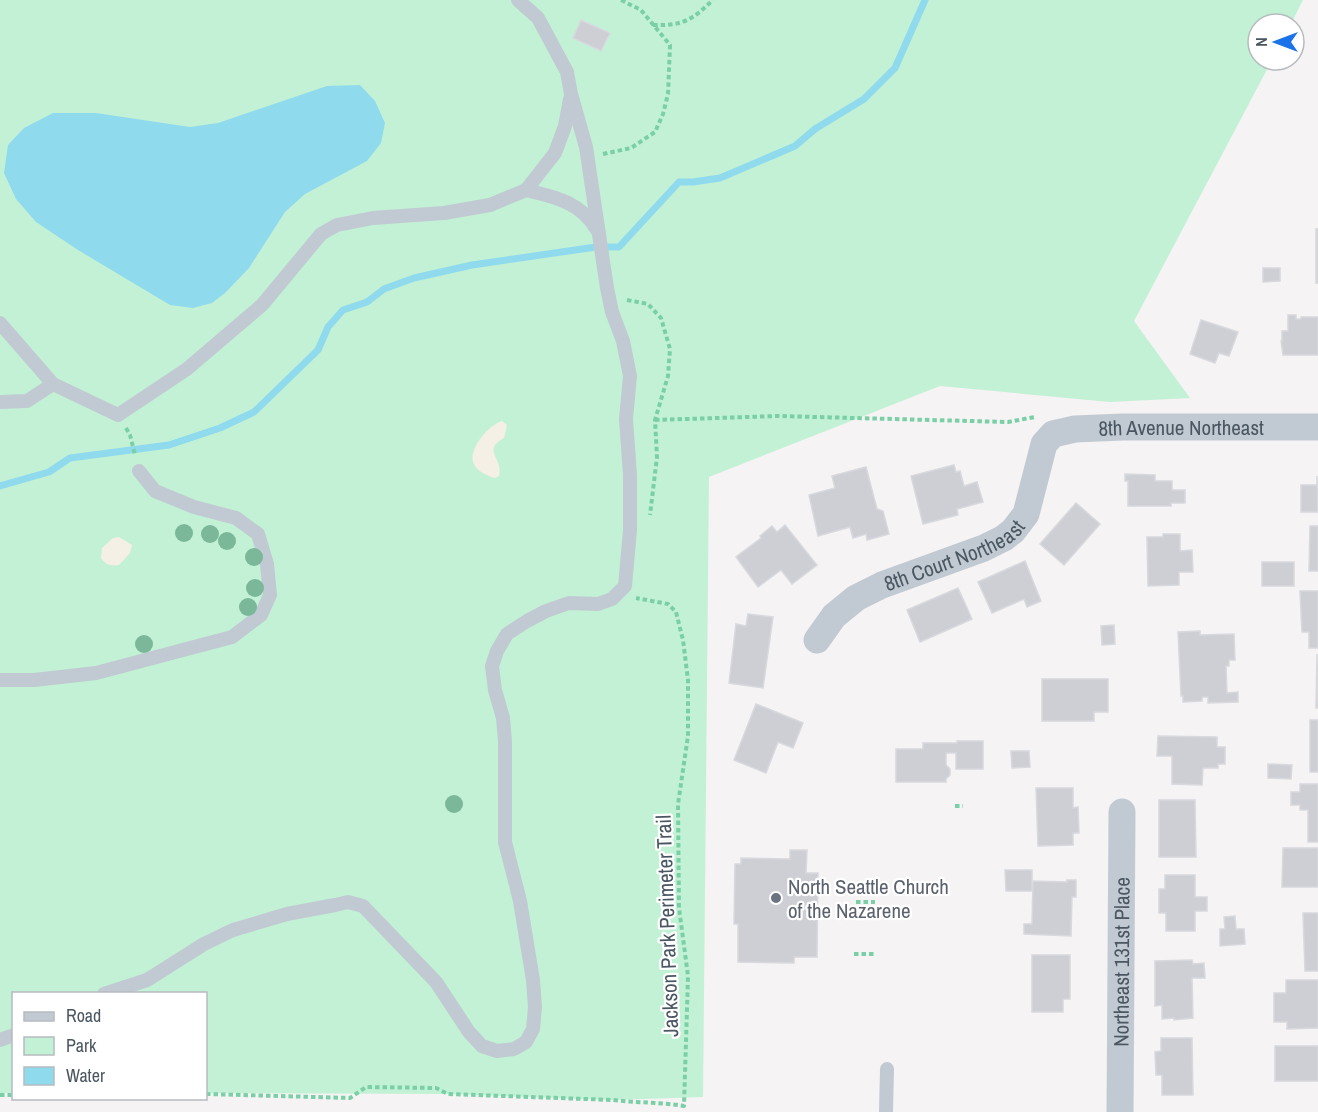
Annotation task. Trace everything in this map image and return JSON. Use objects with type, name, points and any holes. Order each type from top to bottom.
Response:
[{"type":"street","name":"8th Avenue Northeast","points":[[1044,429],[1062,432],[1095,428],[1172,426],[1318,427]]},
{"type":"street","name":"8th Court Northeast","points":[[818,640],[834,615],[856,598],[882,585],[994,544],[1013,531],[1026,514],[1042,450],[1044,429]]},
{"type":"street","name":"Northeast 131st Place","points":[[1120,1112],[1122,812]]},
{"type":"lane","points":[[107,992],[147,980],[194,950],[233,930],[287,914],[348,903],[363,906],[436,982],[469,1032],[482,1046],[497,1051],[514,1049],[526,1042],[533,1029],[535,1006],[533,980],[520,901],[505,842],[505,742],[503,718],[495,690],[492,666],[497,651],[507,634],[527,621],[569,603],[598,604],[605,602],[612,599],[625,586],[630,530],[630,475],[626,418],[630,376],[623,341],[612,312],[607,288],[586,147],[567,72],[538,18],[518,0]]},
{"type":"lane","points":[[0,323],[53,384],[118,415],[188,369],[262,305],[321,234],[337,225],[373,218],[444,213],[490,205],[526,190],[555,153],[566,126],[571,94]]},
{"type":"lane","points":[[526,190],[556,197],[575,205],[591,218],[600,235]]},
{"type":"lane","points":[[0,402],[27,401],[53,384]]},
{"type":"lane","points":[[0,680],[34,680],[96,673],[232,637],[261,615],[270,595],[267,564],[258,534],[236,518],[194,507],[155,491],[139,471]]},
{"type":"lane","points":[[886,1112],[887,1069]]},
{"type":"path","points":[[598,155],[631,148],[655,132],[668,94],[670,45],[641,10],[621,0]]},
{"type":"path","points":[[653,25],[669,26],[694,18],[713,0]]},
{"type":"path","points":[[648,304],[661,318],[670,349],[668,375],[656,420],[657,457],[649,520]]},
{"type":"path","points":[[656,420],[778,416],[1008,422],[1027,417],[1044,429]]},
{"type":"path","name":"Jackson Park Perimeter Trail","points":[[207,1094],[350,1098],[366,1087],[436,1088],[448,1094],[613,1100],[637,1103],[662,1102],[684,1106],[688,976],[679,908],[678,804],[688,736],[688,680],[683,640],[676,612],[668,604],[635,598],[638,588]]},
{"type":"path","points":[[955,806],[963,806]]},
{"type":"path","points":[[856,902],[875,902]]},
{"type":"path","points":[[854,954],[876,954]]},
{"type":"green space","points":[[0,0],[1303,0],[1297,12],[1246,12],[1246,72],[1266,72],[1134,321],[1190,398],[1110,402],[940,386],[709,477],[703,1097],[613,1100],[448,1094],[207,1093],[207,992],[12,992],[12,1093],[0,1093]]},
{"type":"sand","points":[[502,421],[507,425],[504,438],[494,447],[500,470],[499,476],[495,478],[484,474],[475,466],[473,454],[485,433]]},
{"type":"sand","points":[[119,537],[132,545],[130,553],[119,565],[108,564],[101,558],[102,548],[113,538]]},
{"type":"water","points":[[360,85],[375,101],[385,123],[381,143],[367,161],[305,194],[285,212],[249,268],[225,293],[212,303],[193,308],[170,305],[36,222],[16,199],[4,173],[8,145],[24,128],[53,113],[96,113],[190,127],[218,123],[327,86]]},
{"type":"building","points":[[581,20],[610,33],[601,51],[573,38]]},
{"type":"building","points":[[1316,229],[1318,229],[1318,283],[1316,283]]},
{"type":"building","points":[[1263,268],[1280,268],[1280,281],[1263,282]]},
{"type":"building","points":[[1288,315],[1296,315],[1296,319],[1318,317],[1318,355],[1283,355],[1282,331],[1288,331]]},
{"type":"building","points":[[1201,320],[1238,332],[1229,356],[1219,353],[1215,363],[1190,354]]},
{"type":"building","points":[[954,465],[956,472],[960,471],[964,486],[977,482],[983,502],[957,509],[958,515],[923,524],[911,476]]},
{"type":"building","points":[[866,467],[877,509],[883,511],[889,534],[867,540],[866,534],[853,538],[850,527],[818,536],[809,495],[835,488],[832,476]]},
{"type":"building","points":[[1125,474],[1155,475],[1155,481],[1172,481],[1172,490],[1185,490],[1185,503],[1171,503],[1171,506],[1128,506],[1128,481],[1125,481]]},
{"type":"building","points":[[1317,476],[1318,512],[1301,512],[1301,485],[1317,485]]},
{"type":"building","points":[[1076,503],[1100,524],[1064,565],[1040,544]]},
{"type":"building","points":[[785,525],[817,565],[792,584],[781,570],[758,587],[736,557],[761,538],[760,536],[772,526],[777,532]]},
{"type":"building","points":[[1310,526],[1318,526],[1318,571],[1309,571]]},
{"type":"building","points":[[1163,534],[1180,534],[1180,551],[1192,550],[1193,572],[1179,572],[1179,585],[1148,586],[1147,537],[1163,537]]},
{"type":"building","points":[[1025,561],[1041,601],[1027,607],[1024,599],[992,613],[978,582]]},
{"type":"building","points":[[1262,562],[1294,562],[1294,586],[1262,586]]},
{"type":"building","points":[[958,588],[972,619],[920,642],[907,610]]},
{"type":"building","points":[[1300,591],[1318,591],[1318,648],[1309,648],[1309,632],[1302,632]]},
{"type":"building","points":[[748,614],[773,617],[763,688],[729,683],[736,624],[746,626]]},
{"type":"building","points":[[1114,625],[1115,644],[1102,645],[1101,626]]},
{"type":"building","points":[[1200,631],[1200,635],[1234,634],[1235,660],[1229,660],[1229,666],[1226,666],[1227,693],[1238,692],[1238,702],[1208,703],[1208,697],[1202,697],[1202,701],[1183,702],[1178,632]]},
{"type":"building","points":[[1317,654],[1318,708],[1316,708]]},
{"type":"building","points":[[1042,679],[1108,679],[1108,712],[1094,712],[1094,721],[1042,721]]},
{"type":"building","points":[[756,704],[803,723],[793,748],[778,742],[766,773],[734,760]]},
{"type":"building","points":[[1310,720],[1318,720],[1318,772],[1310,772]]},
{"type":"building","points":[[1158,736],[1217,737],[1217,747],[1225,747],[1225,764],[1218,764],[1218,768],[1203,768],[1202,785],[1172,784],[1172,756],[1157,756]]},
{"type":"building","points":[[957,741],[983,741],[983,769],[956,769],[956,753],[946,753],[946,765],[950,769],[950,775],[946,782],[896,782],[896,749],[923,749],[923,743],[957,743]]},
{"type":"building","points":[[1011,751],[1029,751],[1030,767],[1012,768]]},
{"type":"building","points":[[1268,764],[1292,765],[1291,779],[1268,778]]},
{"type":"building","points":[[1300,784],[1318,784],[1318,842],[1308,842],[1308,810],[1300,810],[1300,805],[1291,805],[1291,792],[1300,792]]},
{"type":"building","points":[[1036,788],[1073,788],[1073,808],[1078,807],[1079,833],[1073,833],[1073,845],[1038,846]]},
{"type":"building","points":[[1159,800],[1195,800],[1196,857],[1159,857]]},
{"type":"building","points":[[1283,848],[1318,848],[1318,887],[1282,887]]},
{"type":"building","name":"North Seattle Church of the Nazarene","points":[[790,850],[807,850],[806,873],[818,873],[817,957],[794,957],[794,963],[738,962],[738,924],[734,924],[735,864],[741,864],[741,858],[790,859]]},
{"type":"building","points":[[1005,870],[1032,870],[1032,891],[1006,891]]},
{"type":"building","points":[[1165,875],[1195,875],[1195,897],[1207,897],[1207,911],[1195,911],[1195,931],[1166,931],[1166,913],[1159,913],[1159,889],[1165,889]]},
{"type":"building","points":[[1067,880],[1076,880],[1076,897],[1072,897],[1071,936],[1024,934],[1024,924],[1032,924],[1033,881],[1067,882]]},
{"type":"building","points":[[1303,913],[1318,913],[1318,971],[1305,971]]},
{"type":"building","points":[[1235,916],[1236,929],[1244,929],[1245,944],[1220,946],[1220,929],[1225,929],[1224,917]]},
{"type":"building","points":[[1032,955],[1070,955],[1070,999],[1063,999],[1063,1012],[1032,1012]]},
{"type":"building","points":[[1192,960],[1193,964],[1204,963],[1205,978],[1192,978],[1193,1018],[1162,1019],[1162,1005],[1155,1006],[1155,961]]},
{"type":"building","points":[[1286,980],[1318,980],[1318,1028],[1287,1029],[1287,1022],[1274,1022],[1274,993],[1286,993]]},
{"type":"building","points":[[1161,1038],[1192,1038],[1193,1095],[1162,1095],[1162,1075],[1156,1075],[1155,1052],[1161,1051]]},
{"type":"building","points":[[1275,1046],[1318,1046],[1318,1081],[1275,1081]]},
{"type":"waterway","points":[[0,486],[49,472],[70,458],[169,445],[220,428],[254,412],[318,350],[328,327],[343,310],[367,302],[384,289],[414,278],[472,265],[596,247],[619,247],[679,182],[720,178],[795,146],[815,129],[864,99],[895,68],[925,0]]},
{"type":"place","name":"North Seattle Church of the Nazarene","points":[[776,898]]}]
